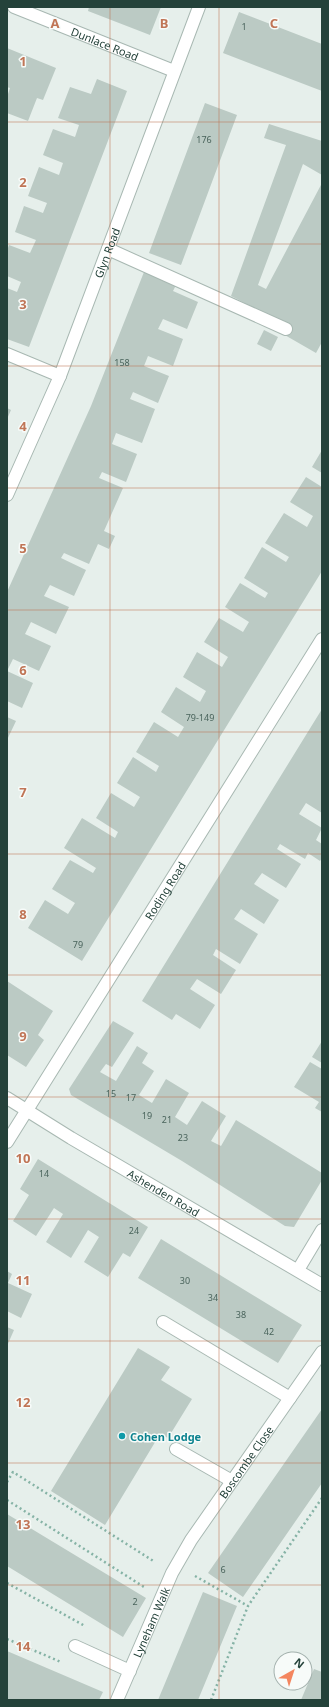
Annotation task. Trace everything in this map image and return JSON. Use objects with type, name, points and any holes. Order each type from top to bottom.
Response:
[{"type":"street","name":"Dunlace Road","points":[[14,7],[174,71]]},
{"type":"street","name":"Glyn Road","points":[[7,495],[60,376],[199,7]]},
{"type":"street","points":[[108,249],[286,329]]},
{"type":"street","points":[[7,354],[60,376]]},
{"type":"street","name":"Roding Road","points":[[7,1142],[322,639]]},
{"type":"street","name":"Ashenden Road","points":[[7,1098],[71,1138],[322,1285]]},
{"type":"street","points":[[298,1270],[322,1230]]},
{"type":"street","points":[[163,1322],[290,1398]]},
{"type":"street","name":"Boscombe Close","points":[[175,1569],[191,1540],[322,1352]]},
{"type":"street","points":[[176,1449],[232,1481]]},
{"type":"street","name":"Lyneham Walk","points":[[117,1700],[175,1569]]},
{"type":"street","name":"Lyneham Walk","points":[[75,1646],[130,1671]]},
{"type":"path","points":[[7,1482],[13,1472],[175,1569],[248,1606]]},
{"type":"path","points":[[211,1700],[248,1606],[322,1498]]},
{"type":"path","points":[[7,1500],[162,1598]]},
{"type":"path","points":[[7,1582],[89,1628]]},
{"type":"building","points":[[89,7],[161,7],[150,35],[88,11]]},
{"type":"building","points":[[239,12],[322,44],[322,91],[223,53]]},
{"type":"building","points":[[7,48],[56,68],[43,100],[37,98],[28,121],[7,113],[7,97],[10,88],[7,87]]},
{"type":"building","points":[[97,79],[127,91],[29,347],[7,339],[7,288],[17,292],[21,282],[7,276],[7,251],[9,245],[30,253],[36,240],[15,232],[24,206],[43,213],[47,203],[28,196],[39,167],[59,175],[63,163],[43,155],[53,129],[75,137],[79,125],[58,118],[70,87],[91,94]]},
{"type":"building","points":[[205,103],[237,115],[181,265],[149,253]]},
{"type":"building","points":[[269,124],[322,141],[322,175],[303,164],[258,285],[266,289],[322,183],[322,342],[316,353],[283,334],[288,325],[231,296],[286,145],[264,138]]},
{"type":"building","points":[[144,272],[176,285],[173,291],[198,302],[187,329],[163,319],[158,329],[183,339],[173,366],[148,356],[144,366],[169,376],[158,403],[133,392],[130,399],[155,409],[142,443],[116,433],[112,444],[137,454],[126,482],[102,472],[99,478],[123,488],[104,531],[115,536],[109,549],[98,544],[89,564],[64,553],[61,558],[86,570],[74,596],[50,585],[44,596],[69,607],[56,634],[31,622],[25,634],[51,646],[39,671],[13,659],[7,671],[7,592],[91,406]]},
{"type":"building","points":[[264,330],[278,337],[271,351],[257,344]]},
{"type":"building","points":[[7,408],[11,410],[7,419]]},
{"type":"building","points":[[322,450],[322,473],[312,467]]},
{"type":"building","points":[[306,477],[322,487],[322,571],[82,961],[28,928],[45,900],[68,914],[75,903],[52,889],[70,860],[93,873],[96,868],[64,848],[82,818],[115,838],[118,832],[96,818],[111,793],[134,807],[140,797],[117,783],[133,757],[156,772],[159,766],[136,752],[154,722],[178,737],[184,727],[161,712],[176,687],[200,702],[206,691],[183,677],[197,652],[222,667],[228,657],[204,642],[219,618],[243,632],[249,622],[225,607],[240,583],[265,598],[268,593],[244,578],[262,547],[286,562],[289,557],[265,543],[284,513],[307,527],[313,516],[290,502]]},
{"type":"building","points":[[7,671],[33,683],[22,708],[7,701]]},
{"type":"building","points":[[322,709],[322,813],[306,803],[299,814],[322,828],[316,840],[322,844],[322,858],[320,861],[308,853],[305,859],[280,844],[277,849],[301,864],[286,888],[262,873],[254,884],[279,900],[264,924],[241,909],[234,919],[258,934],[240,964],[216,949],[213,955],[236,970],[221,994],[197,979],[190,989],[215,1005],[200,1029],[176,1014],[172,1020],[142,1001]]},
{"type":"building","points":[[7,717],[16,721],[7,740]]},
{"type":"building","points":[[7,981],[53,1011],[38,1035],[44,1040],[26,1067],[7,1055]]},
{"type":"building","points":[[113,1021],[134,1033],[112,1067],[106,1064],[100,1072],[116,1081],[137,1046],[148,1053],[142,1063],[154,1071],[139,1095],[152,1103],[166,1079],[189,1093],[175,1117],[187,1125],[202,1101],[226,1116],[211,1141],[221,1146],[236,1120],[322,1173],[322,1180],[294,1227],[285,1226],[182,1161],[71,1095],[69,1089]]},
{"type":"building","points":[[322,1041],[322,1063],[312,1057]]},
{"type":"building","points":[[310,1062],[322,1069],[322,1112],[315,1108],[319,1102],[294,1087]]},
{"type":"building","points":[[38,1159],[148,1227],[130,1257],[123,1253],[108,1277],[84,1262],[99,1237],[88,1230],[71,1258],[46,1242],[63,1214],[54,1208],[36,1236],[13,1221],[29,1195],[20,1189]]},
{"type":"building","points":[[161,1239],[302,1325],[278,1363],[138,1278]]},
{"type":"building","points":[[7,1271],[12,1274],[8,1283],[32,1294],[21,1318],[7,1311]]},
{"type":"building","points":[[7,1327],[14,1330],[7,1346]]},
{"type":"building","name":"Cohen Lodge","points":[[138,1348],[170,1367],[161,1380],[192,1399],[168,1438],[160,1434],[105,1525],[51,1491]]},
{"type":"building","points":[[322,1409],[322,1483],[243,1597],[208,1573]]},
{"type":"building","points":[[7,1514],[146,1598],[123,1637],[7,1566]]},
{"type":"building","points":[[203,1592],[237,1606],[198,1700],[158,1700]]},
{"type":"building","points":[[7,1651],[103,1692],[99,1700],[7,1700]]},
{"type":"building","points":[[314,1669],[322,1672],[322,1700],[301,1700],[305,1691],[313,1691]]},
{"type":"place","name":"Cohen Lodge","points":[[122,1436]]}]
